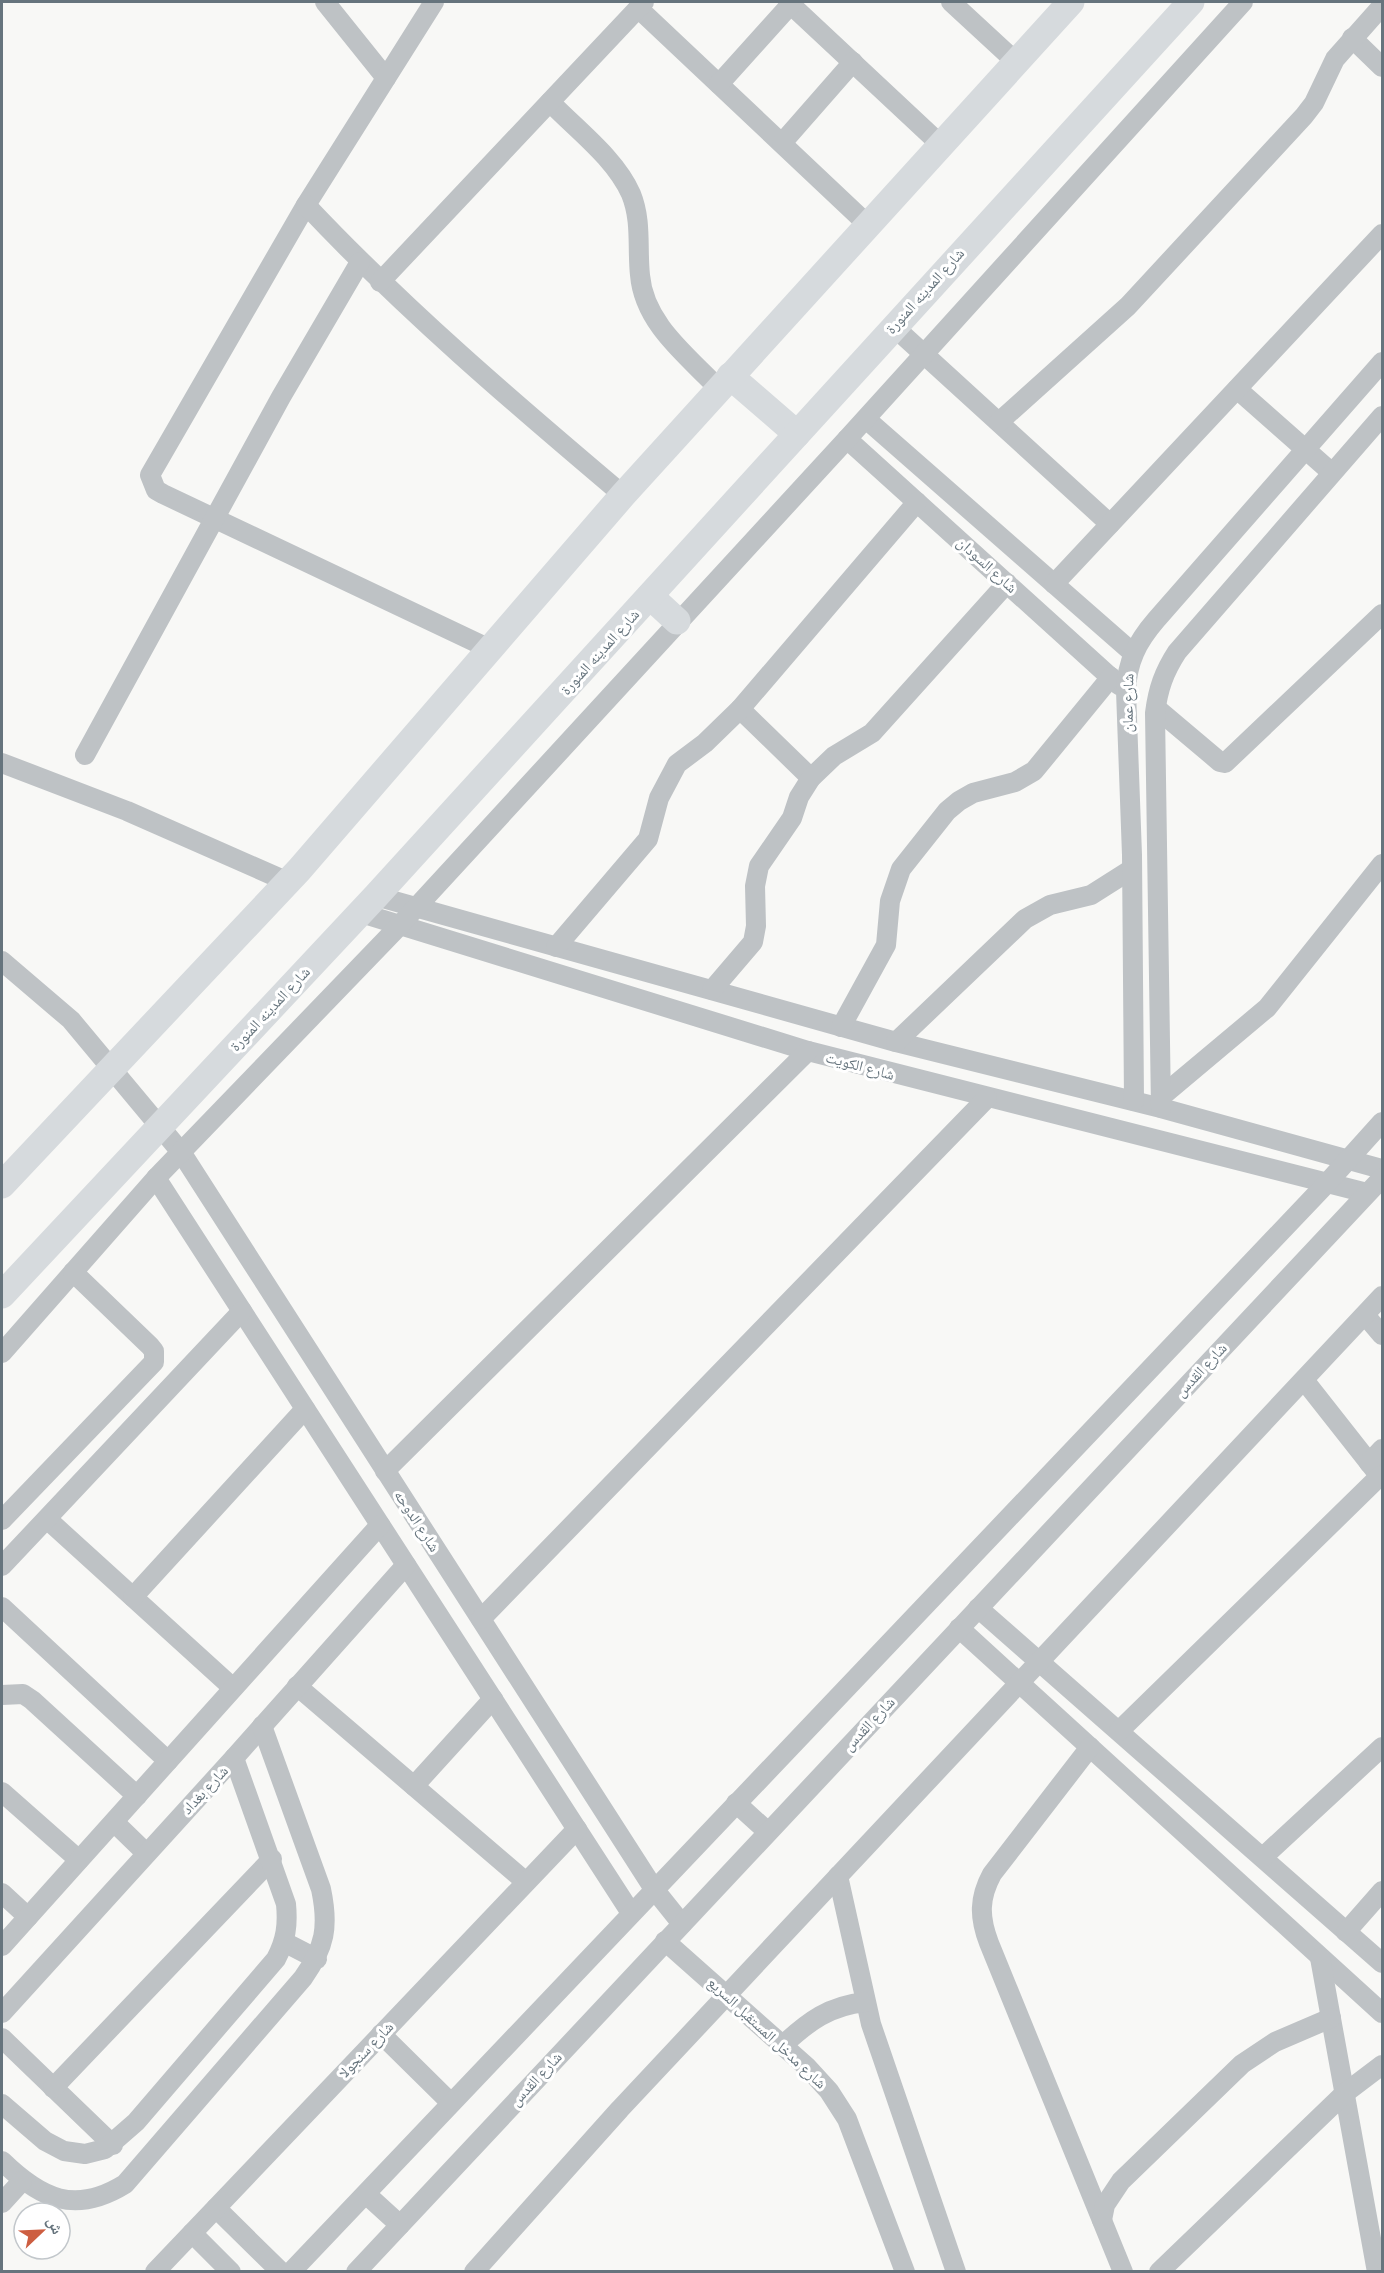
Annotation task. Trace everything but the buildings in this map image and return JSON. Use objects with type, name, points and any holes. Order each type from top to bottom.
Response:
[{"type":"main road","points":[[2,1185],[288,882],[492,650],[623,495],[1071,2]]},
{"type":"main road","name":"شارع المدينه المنورة","points":[[2,1296],[368,905],[893,326],[1191,2]]},
{"type":"main road","points":[[725,383],[797,434]]},
{"type":"main road","points":[[650,596],[677,621]]},
{"type":"street","points":[[325,2],[386,78]]},
{"type":"street","points":[[434,2],[306,205],[152,467],[151,483],[156,490],[492,650]]},
{"type":"street","points":[[951,2],[1016,63]]},
{"type":"street","points":[[2,1353],[156,1178],[400,925],[677,621],[866,419],[923,353],[1243,2]]},
{"type":"street","points":[[720,84],[789,3],[940,144]]},
{"type":"street","points":[[380,282],[641,5],[867,224]]},
{"type":"street","points":[[999,423],[1128,306],[1304,116],[1314,103],[1332,65],[1352,38],[1383,6]]},
{"type":"street","points":[[1352,38],[1383,67]]},
{"type":"street","points":[[782,143],[853,62]]},
{"type":"street","points":[[550,102],[618,172],[631,195],[638,221],[639,275],[643,295],[651,314],[663,331],[725,383]]},
{"type":"street","points":[[306,205],[380,282],[466,361],[623,495]]},
{"type":"street","points":[[1054,584],[1383,234]]},
{"type":"street","points":[[85,756],[282,397],[360,262]]},
{"type":"street","points":[[893,326],[1110,524]]},
{"type":"street","name":"شارع عمان","points":[[1134,1101],[1132,869],[1126,691],[1127,672],[1133,653],[1143,636],[1304,449],[1383,362]]},
{"type":"street","points":[[1237,389],[1331,472]]},
{"type":"street","name":"شارع عمان","points":[[1162,1102],[1156,735],[1158,691],[1165,670],[1177,651],[1331,472],[1383,416]]},
{"type":"street","name":"شارع السودان","points":[[866,419],[1133,653]]},
{"type":"street","name":"شارع السودان","points":[[847,439],[1126,691]]},
{"type":"street","points":[[556,947],[648,839],[658,798],[677,764],[705,743],[740,709],[917,502]]},
{"type":"street","points":[[712,990],[753,942],[756,927],[756,879],[759,866],[789,823],[799,797],[811,778],[834,756],[860,742],[878,727],[1007,583]]},
{"type":"street","points":[[1156,708],[1220,762],[1225,763],[1383,614]]},
{"type":"street","points":[[842,1027],[886,945],[890,901],[901,869],[947,811],[959,801],[980,791],[1016,782],[1034,771],[1111,677]]},
{"type":"street","points":[[740,709],[811,778]]},
{"type":"street","points":[[1127,738],[1156,735]]},
{"type":"street","points":[[2,763],[127,812],[288,882]]},
{"type":"street","points":[[1162,1102],[1268,1008],[1383,864]]},
{"type":"street","points":[[896,1042],[1026,919],[1050,905],[1091,895],[1132,869]]},
{"type":"street","points":[[368,905],[416,907],[915,1047],[1134,1101],[1162,1102],[1383,1169]]},
{"type":"street","name":"شارع الكويت","points":[[368,905],[400,925],[808,1051],[1367,1193]]},
{"type":"street","name":"شارع الدوحه","points":[[2,961],[71,1020],[181,1152],[654,1889],[682,1924]]},
{"type":"street","points":[[908,1078],[915,1047]]},
{"type":"street","points":[[385,1471],[808,1051]]},
{"type":"street","points":[[481,1619],[987,1098]]},
{"type":"street","points":[[291,2271],[1383,1122]]},
{"type":"street","points":[[156,1178],[631,1913]]},
{"type":"street","name":"شارع القدس","points":[[356,2271],[1383,1178]]},
{"type":"street","points":[[2,1520],[154,1362],[150,1346],[74,1272]]},
{"type":"street","points":[[474,2271],[726,1995],[1383,1296]]},
{"type":"street","points":[[2,1566],[242,1311]]},
{"type":"street","points":[[1365,1315],[1383,1335]]},
{"type":"street","points":[[1119,1731],[1379,1467],[1304,1380]]},
{"type":"street","points":[[133,1596],[305,1409]]},
{"type":"street","points":[[47,1518],[233,1688]]},
{"type":"street","points":[[2,1946],[380,1525]]},
{"type":"street","name":"شارع بغداد","points":[[2,2013],[297,1686],[410,1571],[440,1556]]},
{"type":"street","points":[[2,1607],[168,1761]]},
{"type":"street","points":[[978,1608],[1383,1963]]},
{"type":"street","points":[[958,1628],[1383,2013]]},
{"type":"street","points":[[297,1686],[526,1882]]},
{"type":"street","points":[[2,1695],[22,1694],[32,1700],[137,1796]]},
{"type":"street","points":[[414,1786],[493,1699]]},
{"type":"street","points":[[2,2161],[22,2181],[53,2198],[72,2201],[91,2200],[109,2194],[125,2184],[303,1978],[316,1959],[324,1936],[326,1913],[321,1889],[262,1726]]},
{"type":"street","points":[[1090,1747],[992,1874],[984,1890],[981,1908],[986,1935],[1124,2271]]},
{"type":"street","points":[[1263,1857],[1383,1747]]},
{"type":"street","points":[[2,2104],[45,2141],[64,2151],[84,2154],[113,2145],[136,2122],[276,1959],[284,1942],[288,1923],[286,1904],[272,1859],[234,1758]]},
{"type":"street","points":[[2,1792],[79,1860]]},
{"type":"street","points":[[736,1803],[768,1832]]},
{"type":"street","points":[[114,1822],[146,1854]]},
{"type":"street","name":"شارع سنجولا","points":[[155,2271],[577,1829]]},
{"type":"street","points":[[54,2088],[272,1859]]},
{"type":"street","points":[[838,1876],[865,2002],[883,2064],[956,2271]]},
{"type":"street","points":[[1346,1932],[1383,1891]]},
{"type":"street","points":[[2,1893],[28,1917]]},
{"type":"street","name":"شارع مدخل المستقبل السريع","points":[[665,1941],[783,2045],[829,2091],[847,2119],[905,2271]]},
{"type":"street","points":[[284,1942],[316,1959]]},
{"type":"street","points":[[1320,1958],[1377,2271]]},
{"type":"street","points":[[783,2045],[814,2017],[830,2008],[865,2002]]},
{"type":"street","points":[[1102,2220],[1105,2205],[1121,2181],[1242,2064],[1275,2042],[1331,2018]]},
{"type":"street","points":[[381,2034],[452,2103]]},
{"type":"street","points":[[2,2038],[113,2145]]},
{"type":"street","points":[[1159,2271],[1345,2093],[1383,2064]]},
{"type":"street","points":[[2,2203],[22,2181]]},
{"type":"street","points":[[366,2194],[400,2224]]},
{"type":"street","points":[[216,2208],[281,2271]]},
{"type":"street","points":[[192,2233],[231,2271]]}]
